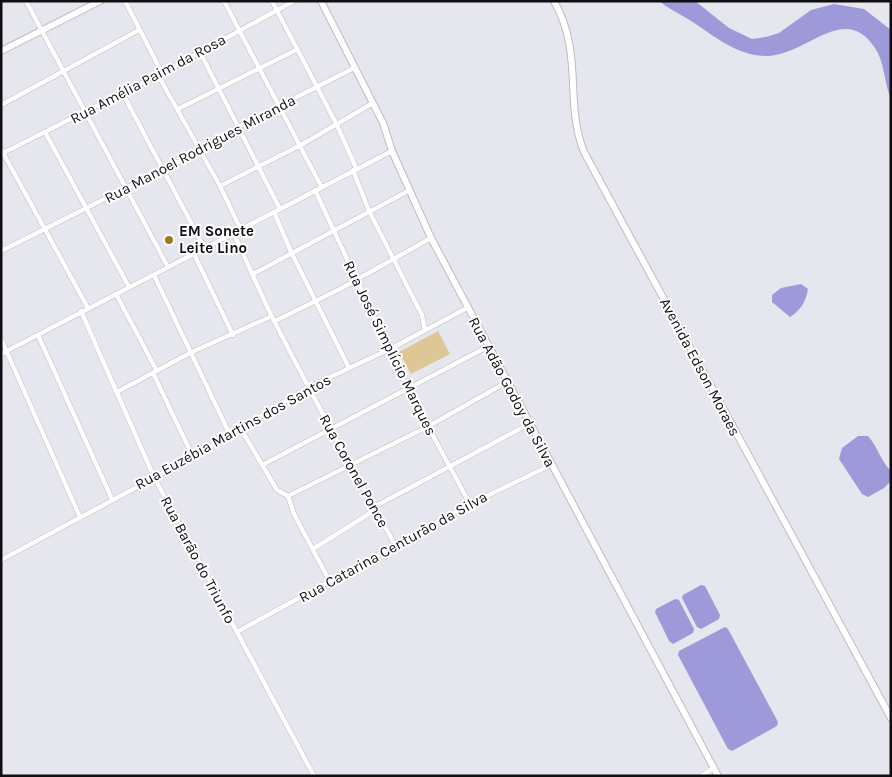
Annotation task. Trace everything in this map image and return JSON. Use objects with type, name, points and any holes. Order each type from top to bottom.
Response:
[{"type":"street","points":[[26,1],[124,189],[168,267]]},
{"type":"street","points":[[1,51],[100,1]]},
{"type":"street","points":[[125,1],[160,74],[220,186],[241,230]]},
{"type":"street","points":[[224,1],[321,186]]},
{"type":"street","points":[[272,1],[316,88],[337,124],[370,211],[422,315],[425,330]]},
{"type":"street","name":"Rua Amélia Paim da Rosa","points":[[2,152],[123,94],[294,1]]},
{"type":"street","name":"Rua Adão Godoy da Silva","points":[[321,1],[383,123],[392,151],[431,238],[718,776]]},
{"type":"street","name":"Avenida Edson Moraes","points":[[554,1],[567,30],[572,50],[578,133],[584,152],[891,718]]},
{"type":"street","points":[[1,105],[139,30]]},
{"type":"street","points":[[178,109],[296,50]]},
{"type":"street","points":[[200,52],[280,209]]},
{"type":"street","name":"Rua Manoel Rodrigues Miranda","points":[[1,251],[200,151],[238,127],[354,68]]},
{"type":"street","points":[[123,94],[205,249]]},
{"type":"street","points":[[220,186],[301,145],[373,103]]},
{"type":"street","points":[[45,132],[129,287]]},
{"type":"street","points":[[1,354],[81,311],[234,234],[321,186],[392,151]]},
{"type":"street","points":[[2,152],[88,308]]},
{"type":"street","name":"Rua José Simplício Marques","points":[[315,190],[407,388],[470,504]]},
{"type":"street","points":[[253,274],[410,190]]},
{"type":"street","points":[[274,212],[292,254],[349,368]]},
{"type":"street","name":"Rua Coronel Ponce","points":[[234,234],[273,319],[330,428],[396,546]]},
{"type":"street","points":[[117,392],[192,352],[316,300],[431,238]]},
{"type":"street","points":[[194,254],[233,335]]},
{"type":"street","points":[[154,275],[230,435]]},
{"type":"street","points":[[116,294],[155,372],[193,457]]},
{"type":"street","name":"Rua Euzébia Martins dos Santos","points":[[1,560],[154,476],[193,457],[309,387],[390,349],[468,308]]},
{"type":"street","name":"Rua Barão do Triunfo","points":[[81,311],[154,476],[314,776]]},
{"type":"street","points":[[38,335],[112,499]]},
{"type":"street","points":[[1,339],[80,517]]},
{"type":"street","points":[[264,464],[488,346]]},
{"type":"street","points":[[288,496],[427,427],[507,382]]},
{"type":"street","points":[[313,549],[375,509],[449,466],[529,424]]},
{"type":"street","points":[[241,429],[264,464],[277,490],[288,496],[330,582]]},
{"type":"street","name":"Rua Catarina Centurão da Silva","points":[[237,632],[470,504],[551,465]]},
{"type":"street","points":[[701,776],[714,768]]},
{"type":"shaded area","points":[[659,1],[695,1],[729,28],[752,39],[779,33],[811,10],[834,4],[864,9],[891,30],[891,99],[881,60],[875,48],[863,35],[851,29],[824,34],[781,54],[755,55],[725,43]]},
{"type":"shaded area","points":[[801,284],[808,289],[806,297],[800,308],[790,317],[772,302],[772,295],[781,288]]},
{"type":"shaded area","points":[[438,331],[450,354],[411,374],[399,352]]},
{"type":"shaded area","points":[[858,436],[868,436],[891,471],[891,481],[884,488],[868,497],[862,494],[839,459],[842,448]]},
{"type":"shaded area","points":[[701,585],[705,586],[720,615],[719,619],[701,629],[697,627],[682,598],[683,595]]},
{"type":"shaded area","points":[[675,599],[679,600],[694,629],[693,633],[673,644],[669,641],[655,612],[656,609]]},
{"type":"shaded area","points":[[725,627],[728,629],[778,722],[777,726],[732,751],[728,749],[678,655],[679,651]]},
{"type":"place","name":"EM Sonete Leite Lino","points":[[169,240]]}]
